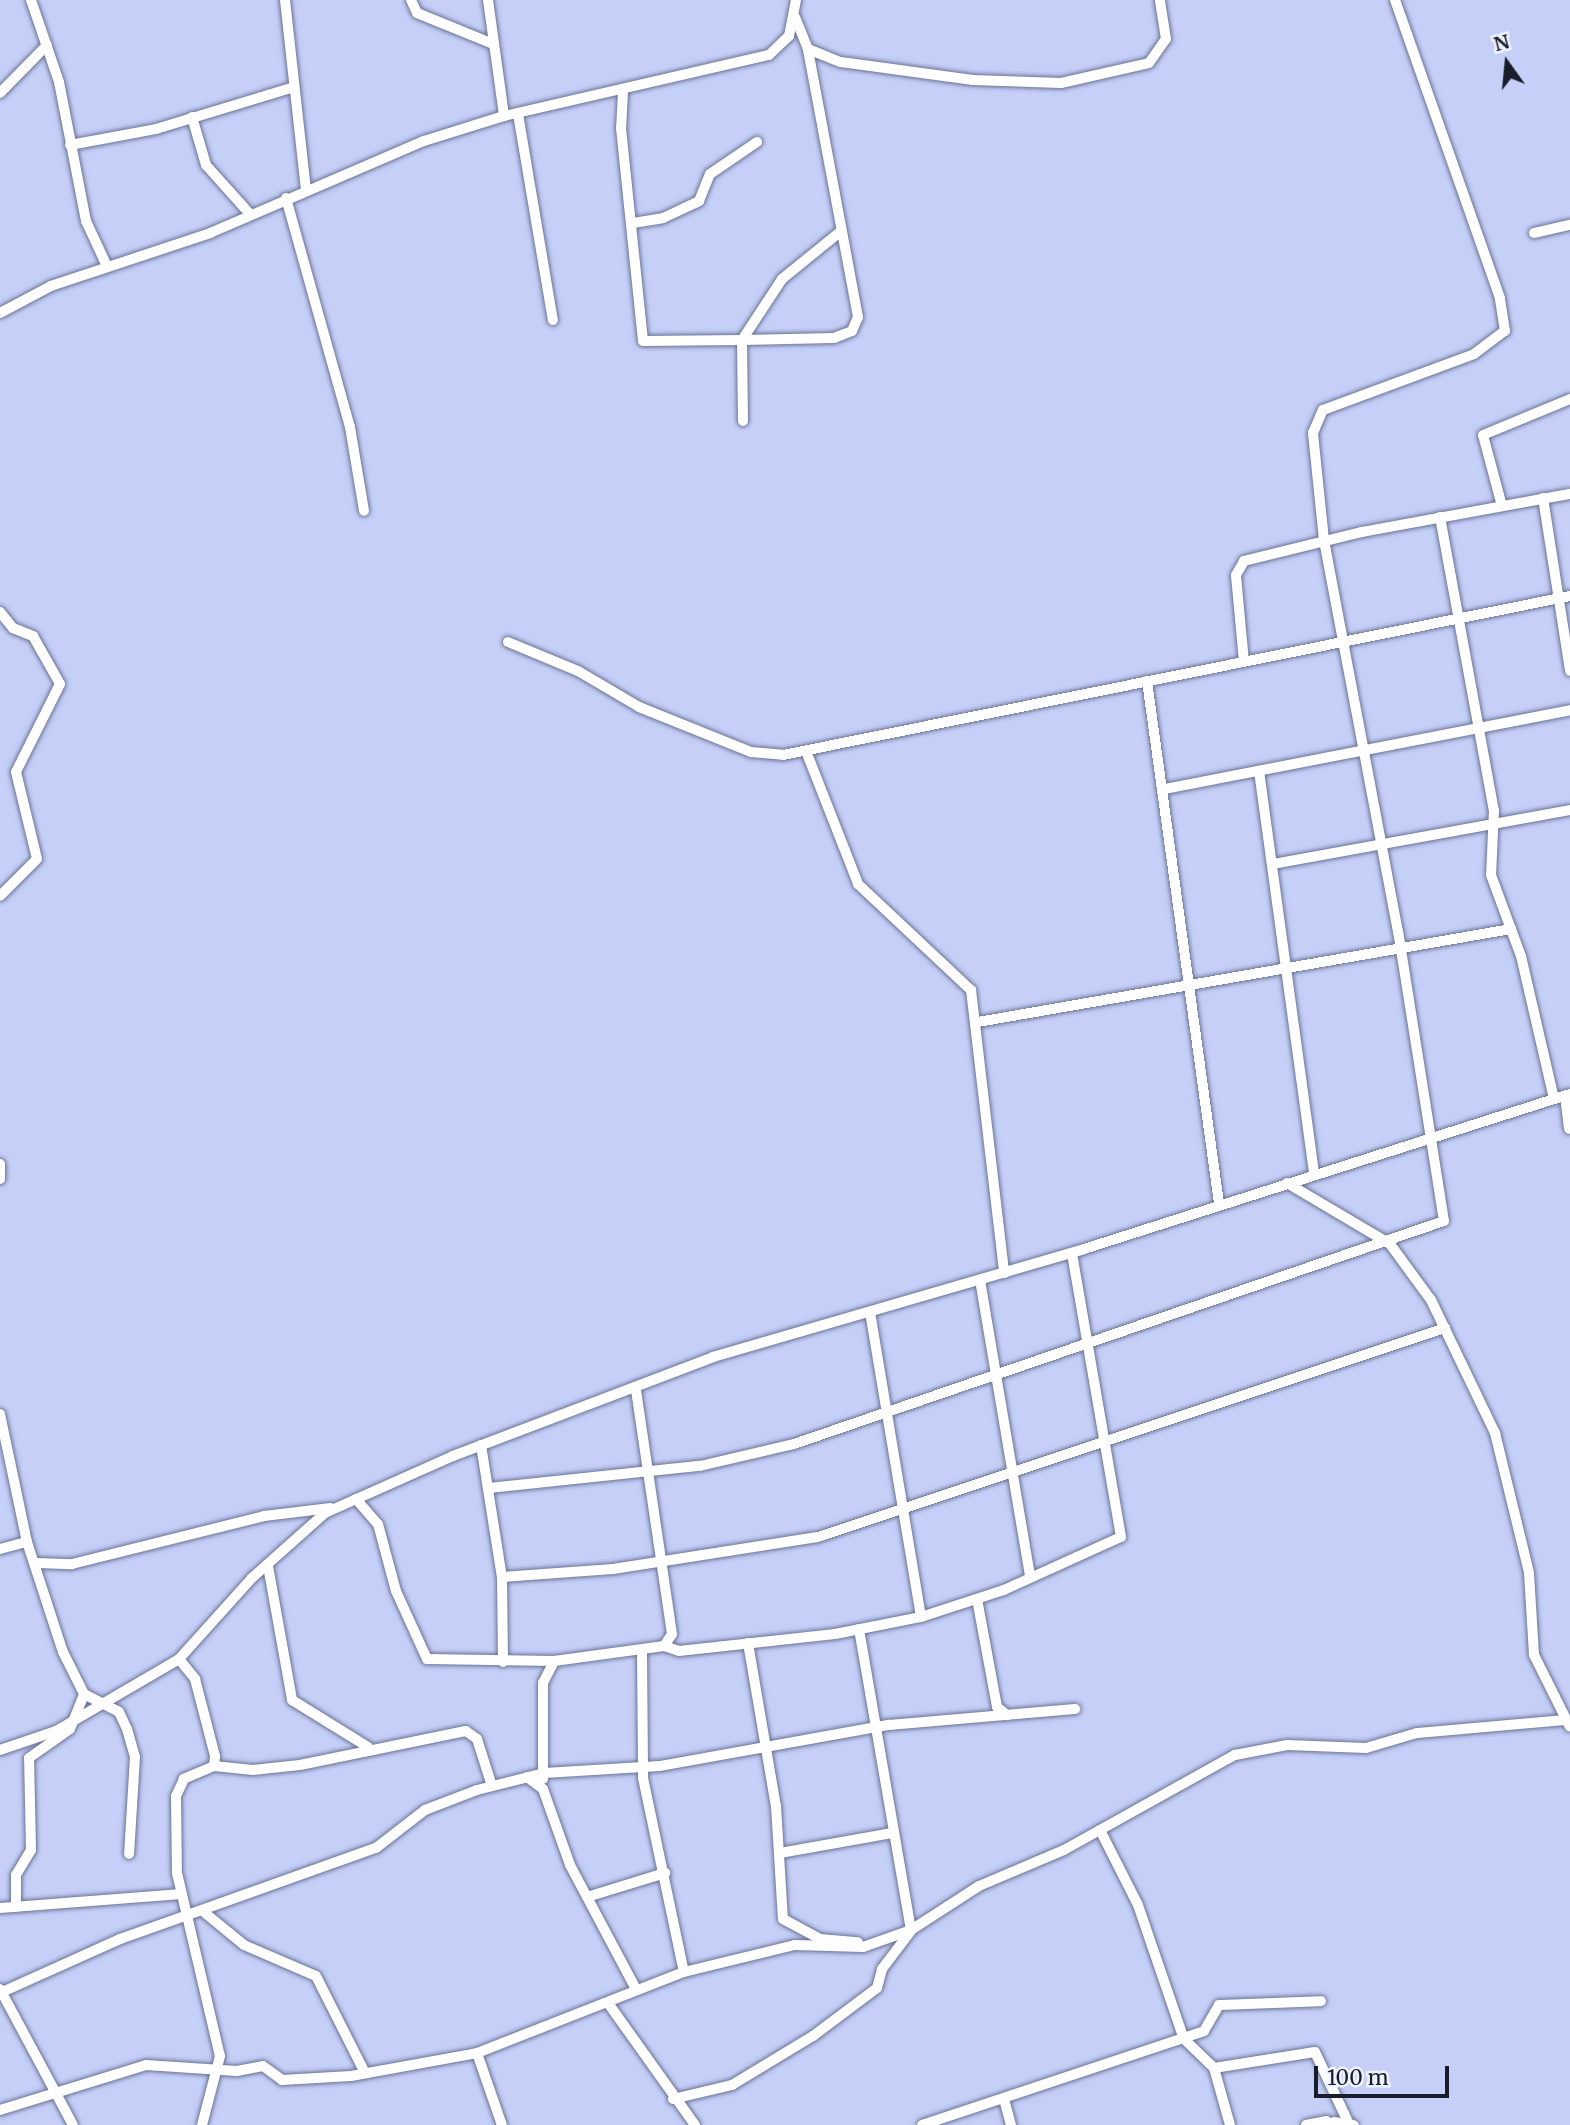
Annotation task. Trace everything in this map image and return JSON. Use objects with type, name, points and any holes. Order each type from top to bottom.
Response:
[{"type":"street","points":[[31,0],[47,45],[86,220],[106,264]]},
{"type":"street","points":[[285,0],[291,88],[306,191]]},
{"type":"street","points":[[411,0],[417,13],[491,43]]},
{"type":"street","points":[[488,0],[491,43],[504,116]]},
{"type":"street","points":[[0,313],[106,264],[250,214],[504,116],[623,92],[769,55],[789,36],[796,0]]},
{"type":"street","points":[[808,49],[886,70],[1061,83],[1149,63],[1166,39],[1160,0]]},
{"type":"street","points":[[489,1488],[646,1472],[755,1454],[887,1414],[1390,1244],[1444,1221],[1434,1136],[1401,947],[1324,540],[1313,433],[1319,413],[1488,348],[1506,327],[1395,0]]},
{"type":"street","points":[[623,92],[621,128],[633,223],[643,341],[834,338],[852,331],[858,317],[808,49],[795,16]]},
{"type":"street","points":[[0,93],[47,45]]},
{"type":"street","points":[[70,145],[192,117],[291,88]]},
{"type":"street","points":[[517,114],[553,320]]},
{"type":"street","points":[[192,117],[205,165],[250,214]]},
{"type":"street","points":[[633,223],[663,218],[699,201],[710,174],[757,142]]},
{"type":"street","points":[[286,198],[350,427],[365,511]]},
{"type":"street","points":[[1534,233],[1570,225]]},
{"type":"street","points":[[743,421],[742,340],[782,279],[841,231]]},
{"type":"street","points":[[1502,506],[1483,435],[1570,399]]},
{"type":"street","points":[[1540,499],[1570,486]]},
{"type":"street","points":[[1244,662],[1239,566],[1324,540],[1570,494]]},
{"type":"street","points":[[1540,499],[1570,671]]},
{"type":"street","points":[[1440,517],[1478,728],[1492,825],[1491,876],[1511,929],[1554,1099]]},
{"type":"street","points":[[508,642],[578,671],[639,707],[751,752],[806,751],[1570,596]]},
{"type":"street","points":[[0,612],[38,642],[60,684],[16,772],[37,859],[0,896]]},
{"type":"street","points":[[1147,681],[1165,789],[1188,984],[1219,1203]]},
{"type":"street","points":[[1165,789],[1570,710]]},
{"type":"street","points":[[806,751],[852,875],[966,982],[978,1022],[1004,1273]]},
{"type":"street","points":[[1259,771],[1314,1173]]},
{"type":"street","points":[[1273,864],[1570,810]]},
{"type":"street","points":[[978,1022],[1511,929]]},
{"type":"street","points":[[37,1563],[72,1564],[264,1516],[336,1507],[481,1445],[636,1391],[716,1356],[1072,1253],[1219,1203],[1568,1095],[1569,1129]]},
{"type":"street","points":[[0,1164],[0,1179]]},
{"type":"street","points":[[0,2110],[57,2097],[124,2068],[216,2069],[263,2066],[282,2080],[365,2073],[477,2053],[684,1972],[786,1946],[863,1947],[911,1930],[979,1886],[1100,1830],[1235,1755],[1287,1745],[1366,1748],[1417,1733],[1567,1723],[1534,1656],[1529,1573],[1495,1433],[1445,1328],[1412,1269],[1390,1244],[1287,1183]]},
{"type":"street","points":[[356,1499],[378,1524],[422,1653],[434,1662],[554,1661],[642,1652],[664,1646],[679,1651],[748,1643],[859,1629],[921,1617],[977,1599],[1122,1535],[1072,1253]]},
{"type":"street","points":[[980,1280],[1030,1576]]},
{"type":"street","points":[[870,1312],[921,1617]]},
{"type":"street","points":[[502,1577],[660,1561],[788,1544],[903,1510],[1445,1328]]},
{"type":"street","points":[[636,1391],[672,1634],[664,1646]]},
{"type":"street","points":[[1,1421],[27,1542],[37,1563],[63,1652],[84,1694],[100,1705],[119,1712],[135,1757],[129,1854]]},
{"type":"street","points":[[481,1445],[502,1577],[503,1662]]},
{"type":"street","points":[[0,1750],[75,1719],[178,1659],[268,1566],[336,1507]]},
{"type":"street","points":[[0,1549],[27,1542]]},
{"type":"street","points":[[268,1566],[292,1700],[369,1748]]},
{"type":"street","points":[[977,1599],[998,1707],[1007,1715]]},
{"type":"street","points":[[673,2099],[732,2085],[813,2036],[877,1988],[882,1969],[911,1930],[892,1833],[859,1629]]},
{"type":"street","points":[[748,1643],[767,1746],[779,1853],[782,1914],[789,1926],[836,1942],[911,1930]]},
{"type":"street","points":[[642,1652],[642,1766],[684,1972]]},
{"type":"street","points":[[178,1659],[195,1679],[214,1766]]},
{"type":"street","points":[[542,1789],[543,1683],[554,1661]]},
{"type":"street","points":[[16,1907],[16,1875],[31,1850],[29,1758],[63,1736],[75,1719],[84,1694]]},
{"type":"street","points":[[73,2125],[1,1991],[120,1939],[205,1913],[392,1842],[437,1803],[544,1773],[642,1766],[875,1731],[1075,1709]]},
{"type":"street","points":[[202,2125],[216,2069],[218,2042],[181,1894],[174,1855],[179,1784],[214,1766],[300,1765],[369,1748],[467,1731],[477,1739],[492,1786]]},
{"type":"street","points":[[527,1777],[542,1789],[587,1897],[636,1989]]},
{"type":"street","points":[[1100,1830],[1138,1905],[1184,2039],[1214,2068],[1230,2125]]},
{"type":"street","points":[[779,1853],[892,1833]]},
{"type":"street","points":[[587,1897],[664,1873]]},
{"type":"street","points":[[0,1908],[107,1905],[181,1894]]},
{"type":"street","points":[[205,1913],[244,1945],[316,1976],[365,2073]]},
{"type":"street","points":[[922,2125],[1205,2031],[1219,2005],[1321,2001]]},
{"type":"street","points":[[608,2003],[673,2099],[695,2125]]},
{"type":"street","points":[[1214,2068],[1315,2052],[1351,2124]]},
{"type":"street","points":[[477,2053],[502,2125]]},
{"type":"street","points":[[1004,2099],[1011,2125]]},
{"type":"street","points":[[1306,2125],[1331,2121],[1351,2124]]}]
